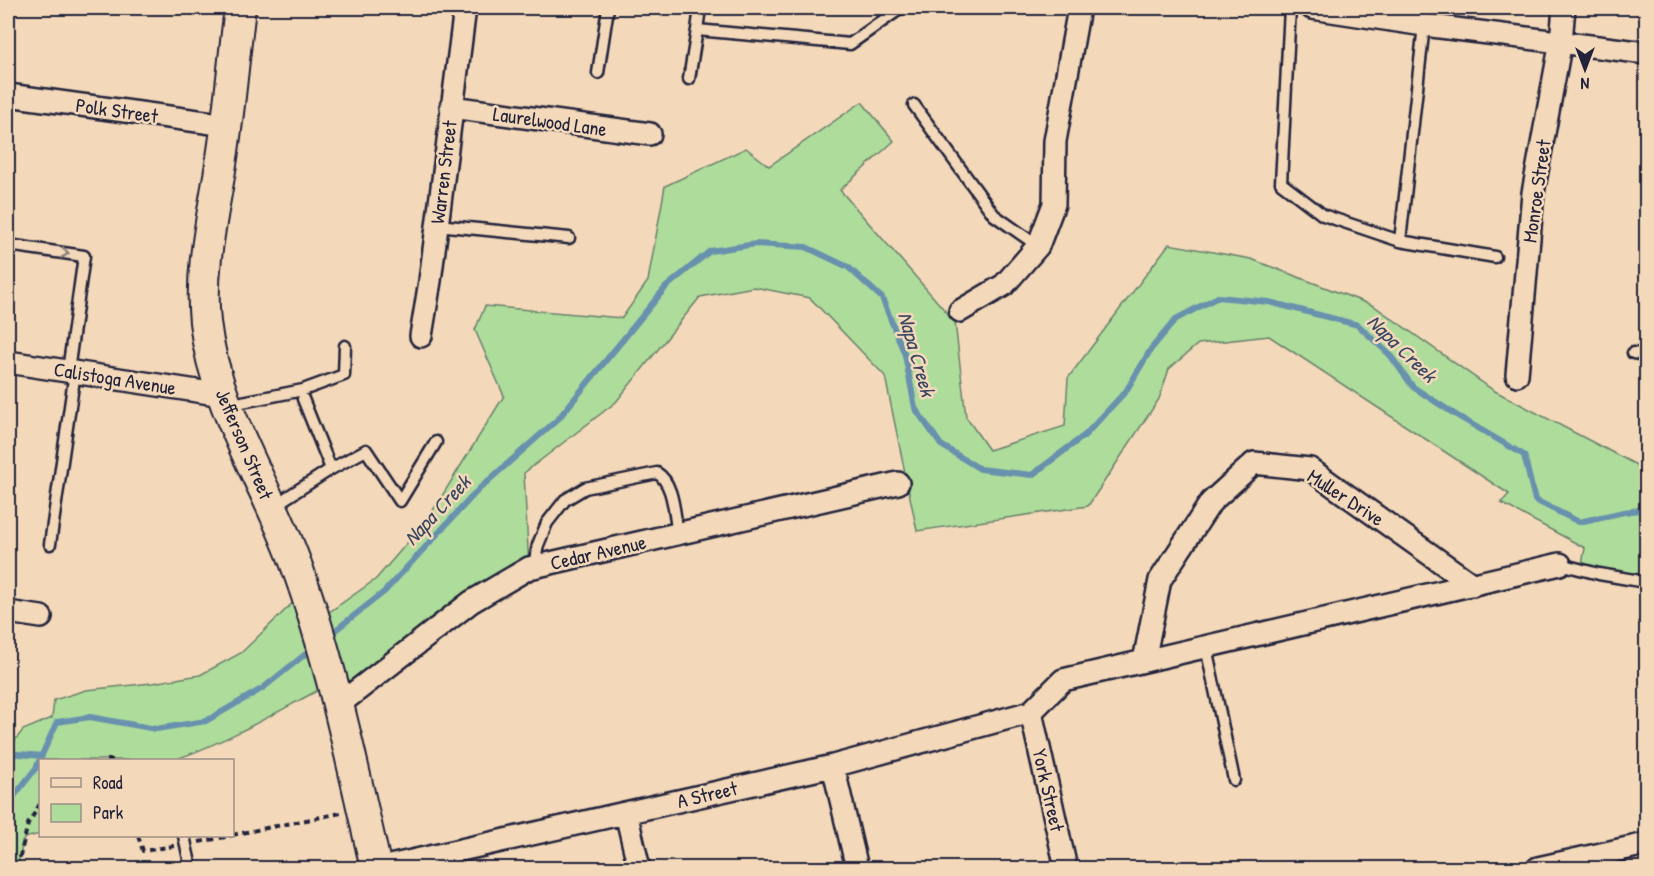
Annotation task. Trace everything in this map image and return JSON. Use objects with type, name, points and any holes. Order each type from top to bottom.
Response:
[{"type":"main road","name":"Jefferson Street","points":[[240,8],[227,125],[207,256],[204,297],[209,350],[225,400],[298,568],[379,868]]},
{"type":"street","name":"Warren Street","points":[[421,336],[465,8]]},
{"type":"street","points":[[960,311],[1004,285],[1038,246],[1054,204],[1055,141],[1079,8]]},
{"type":"street","points":[[1312,8],[1424,25],[1647,52]]},
{"type":"street","name":"Monroe Street","points":[[1517,375],[1533,193],[1561,41],[1564,8]]},
{"type":"street","name":"Polk Street","points":[[8,95],[227,125]]},
{"type":"street","name":"Laurelwood Lane","points":[[451,107],[650,135]]},
{"type":"street","name":"Calistoga Avenue","points":[[8,362],[225,400]]},
{"type":"street","name":"Muller Drive","points":[[1144,661],[1160,580],[1211,502],[1254,463],[1310,469],[1473,585]]},
{"type":"street","name":"Cedar Avenue","points":[[337,706],[471,602],[534,566],[898,483]]},
{"type":"street","points":[[1031,712],[1063,680],[1560,564]]},
{"type":"street","points":[[8,612],[40,617]]},
{"type":"street","name":"A Street","points":[[379,868],[833,766],[1031,712]]},
{"type":"street","name":"York Street","points":[[1031,712],[1066,868]]},
{"type":"street","points":[[833,766],[857,868]]},
{"type":"street","points":[[626,813],[639,868]]},
{"type":"street","points":[[1538,868],[1647,844]]},
{"type":"lane","points":[[598,73],[608,8]]},
{"type":"lane","points":[[689,79],[700,8]]},
{"type":"lane","points":[[697,30],[850,44],[901,8]]},
{"type":"lane","points":[[1290,8],[1281,183],[1323,215],[1400,241],[1495,257]]},
{"type":"lane","points":[[1400,241],[1424,25]]},
{"type":"lane","points":[[914,105],[994,215],[1038,246]]},
{"type":"lane","points":[[437,225],[569,238]]},
{"type":"lane","points":[[8,245],[84,256],[50,544]]},
{"type":"lane","points":[[225,400],[303,390],[344,375],[345,346]]},
{"type":"lane","points":[[1633,353],[1647,355]]},
{"type":"lane","points":[[303,399],[332,469]]},
{"type":"lane","points":[[272,507],[366,450],[400,501],[436,442]]},
{"type":"lane","points":[[534,566],[538,545],[547,523],[565,500],[585,488],[657,473],[664,477],[669,487],[678,533]]},
{"type":"lane","points":[[1560,564],[1599,574],[1647,582]]},
{"type":"lane","points":[[1206,647],[1234,780]]},
{"type":"lane","points":[[184,837],[191,868]]},
{"type":"path","points":[[17,868],[28,824],[39,806]]},
{"type":"path","points":[[234,835],[362,809]]},
{"type":"green space","points":[[862,102],[894,141],[840,190],[955,322],[966,417],[989,450],[1065,426],[1068,378],[1169,244],[1251,259],[1374,306],[1493,390],[1646,470],[1646,582],[1581,570],[1585,548],[1501,503],[1509,494],[1269,336],[1198,344],[1169,369],[1159,399],[1088,506],[917,531],[885,376],[810,298],[754,287],[700,297],[616,402],[524,473],[529,568],[341,716],[332,683],[234,734],[176,759],[39,759],[39,834],[24,838],[17,868],[8,868],[8,749],[23,730],[52,718],[54,700],[86,690],[200,675],[241,653],[305,591],[315,622],[376,579],[427,520],[504,396],[475,330],[485,306],[622,318],[648,281],[665,186],[746,148],[769,166]]},
{"type":"waterway","name":"Napa Creek","points":[[328,636],[384,592],[479,489],[558,419],[666,287],[710,251],[756,244],[806,247],[848,267],[882,298],[905,355],[915,408],[941,445],[980,469],[1032,475],[1085,435],[1126,391],[1151,349],[1176,319],[1218,297],[1269,302],[1358,325],[1390,355],[1413,387],[1524,455],[1535,500],[1579,522],[1646,509]]},
{"type":"waterway","name":"Napa Creek","points":[[40,759],[57,722],[90,717],[156,729],[206,721],[263,688],[313,648]]},
{"type":"waterway","points":[[8,753],[42,756]]},
{"type":"waterway","name":"Napa Creek","points":[[8,804],[39,761]]}]
